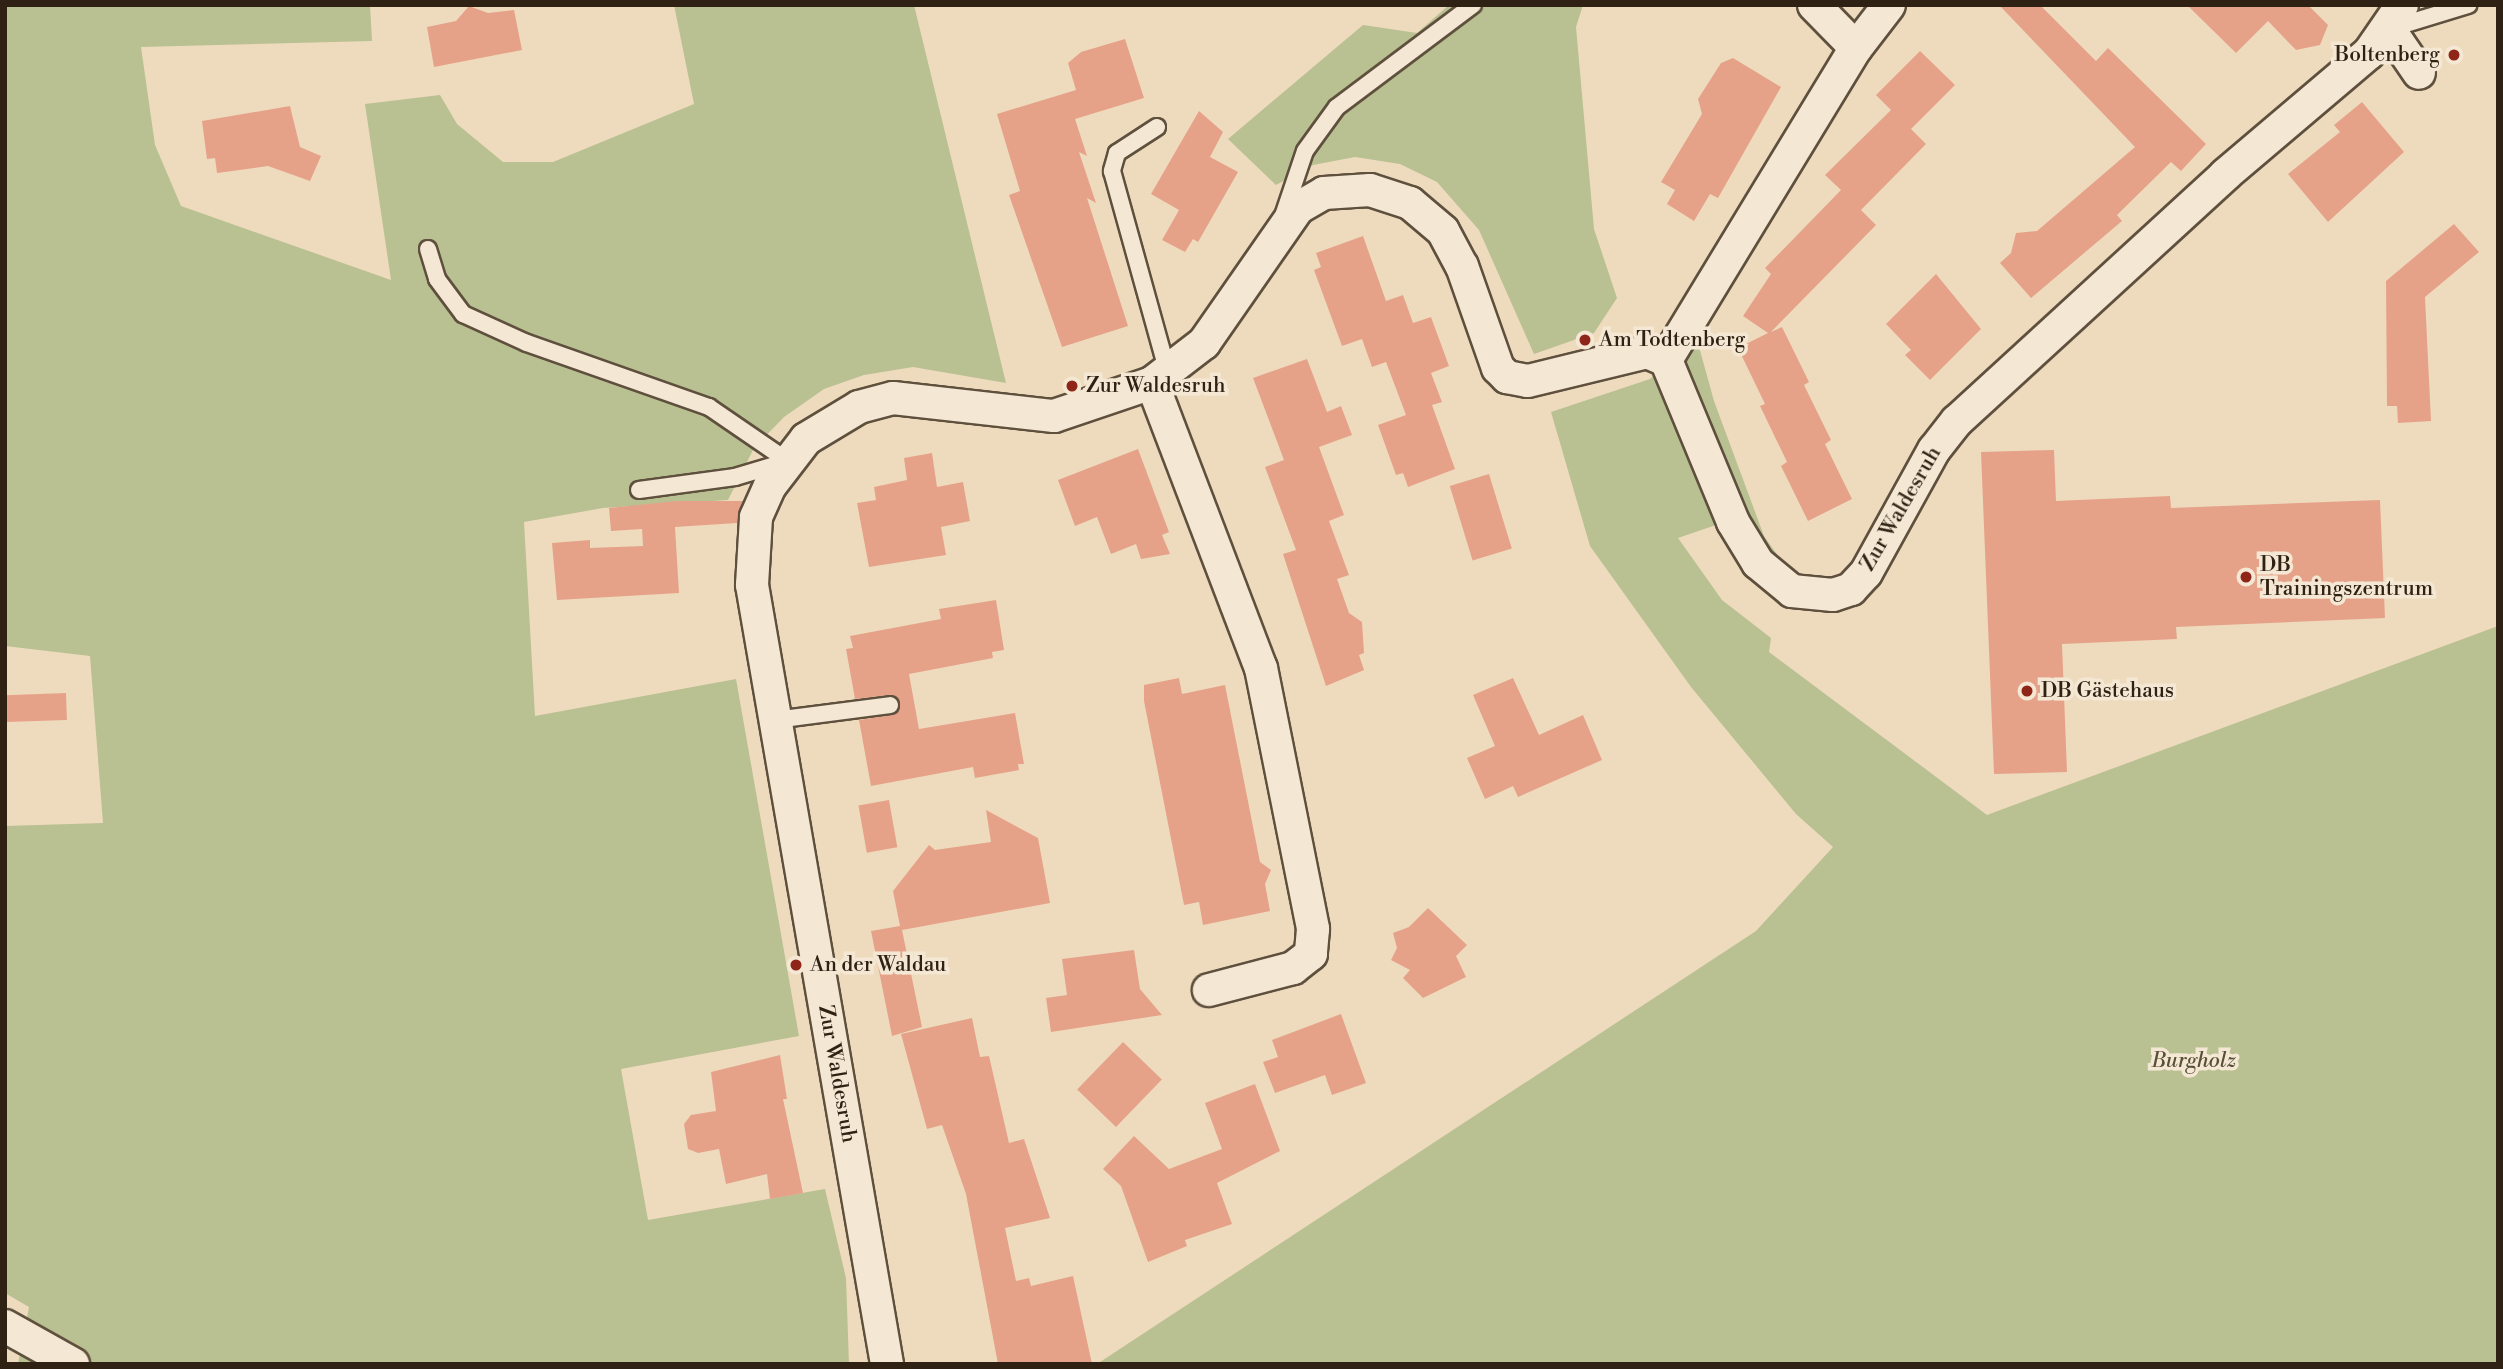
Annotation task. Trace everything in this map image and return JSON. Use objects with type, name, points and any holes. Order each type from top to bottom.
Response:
[{"type":"street","points":[[1814,5],[1856,48]]},
{"type":"street","points":[[1666,360],[1856,48],[1889,5]]},
{"type":"street","name":"Zur Waldesruh","points":[[887,1364],[775,720],[750,550],[761,506],[788,461],[832,420],[893,398],[1054,416],[1160,378],[1204,343],[1279,229],[1298,208],[1324,193],[1347,188],[1390,194],[1428,214],[1443,231],[1462,266],[1498,368],[1507,377],[1528,381],[1647,352],[1666,360],[1733,522],[1758,564],[1791,591],[1814,596],[1851,589],[1866,573],[1934,450],[1957,421],[2395,17]]},
{"type":"street","points":[[2395,17],[2419,73]]},
{"type":"street","points":[[1160,378],[1261,668],[1313,929],[1311,954],[1293,968],[1209,990]]},
{"type":"street","points":[[5,1326],[73,1364]]},
{"type":"lane","name":"Zur Waldesruh","points":[[1279,229],[1305,151],[1337,107],[1473,5]]},
{"type":"lane","points":[[2395,17],[2468,5]]},
{"type":"lane","points":[[1157,127],[1117,153],[1112,171],[1160,378]]},
{"type":"lane","points":[[428,249],[437,279],[463,314],[527,343],[709,407],[788,461]]},
{"type":"lane","points":[[639,490],[734,477],[788,461]]},
{"type":"lane","points":[[775,720],[890,705]]},
{"type":"green space","points":[[5,5],[370,5],[372,41],[141,47],[155,145],[181,206],[391,280],[365,104],[440,95],[457,124],[503,162],[553,162],[694,104],[674,5],[914,5],[1006,383],[913,367],[864,375],[824,389],[784,417],[754,448],[728,500],[603,508],[524,522],[535,716],[736,679],[799,1036],[621,1069],[648,1220],[825,1189],[846,1278],[849,1364],[18,1364],[29,1307],[5,1293],[5,826],[103,823],[90,656],[5,646]]},
{"type":"green space","points":[[1449,5],[1583,5],[1576,27],[1594,229],[1617,298],[1594,333],[1534,354],[1479,230],[1437,182],[1400,164],[1355,157],[1313,165],[1276,185],[1228,139],[1363,25],[1417,33]]},
{"type":"green space","name":"Burgholz","points":[[1696,336],[1714,401],[1764,536],[1783,563],[1739,517],[1678,538],[1722,600],[1771,638],[1769,652],[1987,815],[2498,626],[2498,1364],[1097,1364],[1756,931],[1833,847],[1796,814],[1691,687],[1590,546],[1551,412],[1650,379]]},
{"type":"building","points":[[1999,5],[2040,5],[2096,61],[2108,48],[2206,144],[2181,171],[2171,162],[2117,215],[2122,221],[2031,298],[2000,263],[2011,253],[2016,233],[2037,231],[2135,147]]},
{"type":"building","points":[[2187,5],[2308,5],[2328,25],[2320,45],[2296,50],[2268,21],[2236,53]]},
{"type":"building","points":[[469,6],[488,13],[514,10],[522,50],[434,67],[427,27],[456,21]]},
{"type":"building","points":[[1125,39],[1144,98],[1075,119],[1087,156],[1079,152],[1096,203],[1087,198],[1128,326],[1062,347],[1009,195],[1020,191],[997,114],[1076,90],[1068,63],[1081,52]]},
{"type":"building","points":[[1920,51],[1955,85],[1911,129],[1926,144],[1861,210],[1876,225],[1771,332],[1782,327],[1809,382],[1804,385],[1831,440],[1825,444],[1852,499],[1808,521],[1781,466],[1787,462],[1760,406],[1765,404],[1738,348],[1768,333],[1743,316],[1771,274],[1765,268],[1841,190],[1825,175],[1891,110],[1876,95]]},
{"type":"building","points":[[1733,58],[1781,87],[1718,198],[1710,194],[1694,221],[1667,204],[1675,190],[1661,182],[1702,114],[1698,99],[1721,63]]},
{"type":"building","points":[[2362,102],[2404,152],[2328,222],[2288,174],[2340,132],[2334,125]]},
{"type":"building","points":[[290,106],[300,147],[321,156],[310,181],[268,166],[217,173],[215,158],[207,159],[202,121]]},
{"type":"building","points":[[1199,111],[1223,132],[1210,157],[1238,172],[1198,242],[1193,239],[1185,252],[1162,240],[1179,210],[1151,194]]},
{"type":"building","points":[[2454,224],[2479,252],[2425,297],[2431,421],[2398,423],[2397,406],[2387,406],[2386,281]]},
{"type":"building","points":[[1363,236],[1386,301],[1403,295],[1413,323],[1431,317],[1449,366],[1431,373],[1442,402],[1432,405],[1455,469],[1408,487],[1403,473],[1396,475],[1378,425],[1406,415],[1386,362],[1372,367],[1362,339],[1342,346],[1314,270],[1321,267],[1316,253]]},
{"type":"building","points":[[1936,274],[1981,329],[1930,380],[1905,355],[1911,350],[1886,324]]},
{"type":"building","points":[[1307,359],[1327,412],[1341,406],[1352,435],[1319,447],[1344,515],[1329,521],[1349,575],[1337,579],[1349,613],[1362,622],[1364,653],[1359,655],[1364,670],[1326,686],[1283,554],[1296,550],[1265,467],[1284,460],[1253,378]]},
{"type":"building","points":[[1138,449],[1169,532],[1162,535],[1170,554],[1141,559],[1136,544],[1111,554],[1097,517],[1075,526],[1058,480]]},
{"type":"building","points":[[2054,450],[2056,501],[2170,496],[2171,508],[2380,500],[2385,618],[2176,627],[2177,639],[2062,644],[2067,772],[1994,774],[1981,452]]},
{"type":"building","points":[[932,453],[937,487],[963,482],[970,521],[941,527],[946,555],[869,567],[857,503],[876,500],[874,487],[907,480],[904,458]]},
{"type":"building","points":[[1489,474],[1512,549],[1473,561],[1450,486]]},
{"type":"building","points":[[677,501],[743,501],[737,523],[675,527],[679,593],[557,600],[552,543],[590,540],[590,548],[643,546],[642,529],[611,531],[609,508]]},
{"type":"building","points":[[996,600],[1004,650],[992,652],[993,658],[909,674],[919,729],[1015,713],[1024,764],[1018,764],[1019,770],[975,778],[973,767],[871,786],[859,720],[892,715],[900,703],[889,695],[855,699],[846,649],[853,648],[850,636],[941,619],[939,609]]},
{"type":"building","points":[[1179,678],[1182,694],[1225,685],[1260,862],[1271,870],[1265,884],[1270,911],[1203,925],[1199,902],[1184,905],[1144,701],[1144,685]]},
{"type":"building","points":[[1513,678],[1539,735],[1583,715],[1602,760],[1518,797],[1513,786],[1485,799],[1467,758],[1495,746],[1473,695]]},
{"type":"building","points":[[66,693],[67,720],[6,722],[5,695]]},
{"type":"building","points":[[889,800],[897,847],[867,853],[858,805]]},
{"type":"building","points":[[986,810],[1038,838],[1050,903],[902,930],[922,1027],[892,1036],[871,931],[900,926],[893,891],[929,845],[935,850],[991,842]]},
{"type":"building","points":[[1428,908],[1467,945],[1456,956],[1466,977],[1423,998],[1403,978],[1410,970],[1391,960],[1397,948],[1393,933],[1409,927]]},
{"type":"building","points":[[1134,950],[1140,989],[1162,1015],[1051,1032],[1046,998],[1067,995],[1062,959]]},
{"type":"building","points":[[1341,1014],[1366,1083],[1332,1095],[1325,1075],[1275,1093],[1263,1062],[1278,1057],[1272,1040]]},
{"type":"building","points":[[972,1018],[980,1057],[989,1056],[1009,1143],[1024,1139],[1050,1218],[1005,1228],[1016,1281],[1029,1278],[1031,1286],[1073,1276],[1092,1364],[998,1364],[966,1194],[942,1125],[927,1129],[901,1034]]},
{"type":"building","points":[[1123,1042],[1162,1080],[1116,1127],[1077,1089]]},
{"type":"building","points":[[780,1055],[787,1099],[783,1099],[803,1193],[770,1199],[767,1174],[726,1184],[719,1149],[698,1153],[688,1149],[684,1124],[691,1115],[716,1111],[711,1072]]},
{"type":"building","points":[[1255,1084],[1280,1151],[1217,1183],[1232,1224],[1185,1240],[1187,1246],[1148,1262],[1121,1186],[1103,1169],[1134,1136],[1169,1169],[1222,1149],[1205,1103]]},
{"type":"place","name":"Boltenberg","points":[[2454,55]]},
{"type":"place","name":"Am Todtenberg","points":[[1585,340]]},
{"type":"place","name":"Zur Waldesruh","points":[[1072,386]]},
{"type":"place","name":"DB Trainingszentrum","points":[[2246,577]]},
{"type":"place","name":"DB Gästehaus","points":[[2027,691]]},
{"type":"place","name":"An der Waldau","points":[[796,965]]}]
